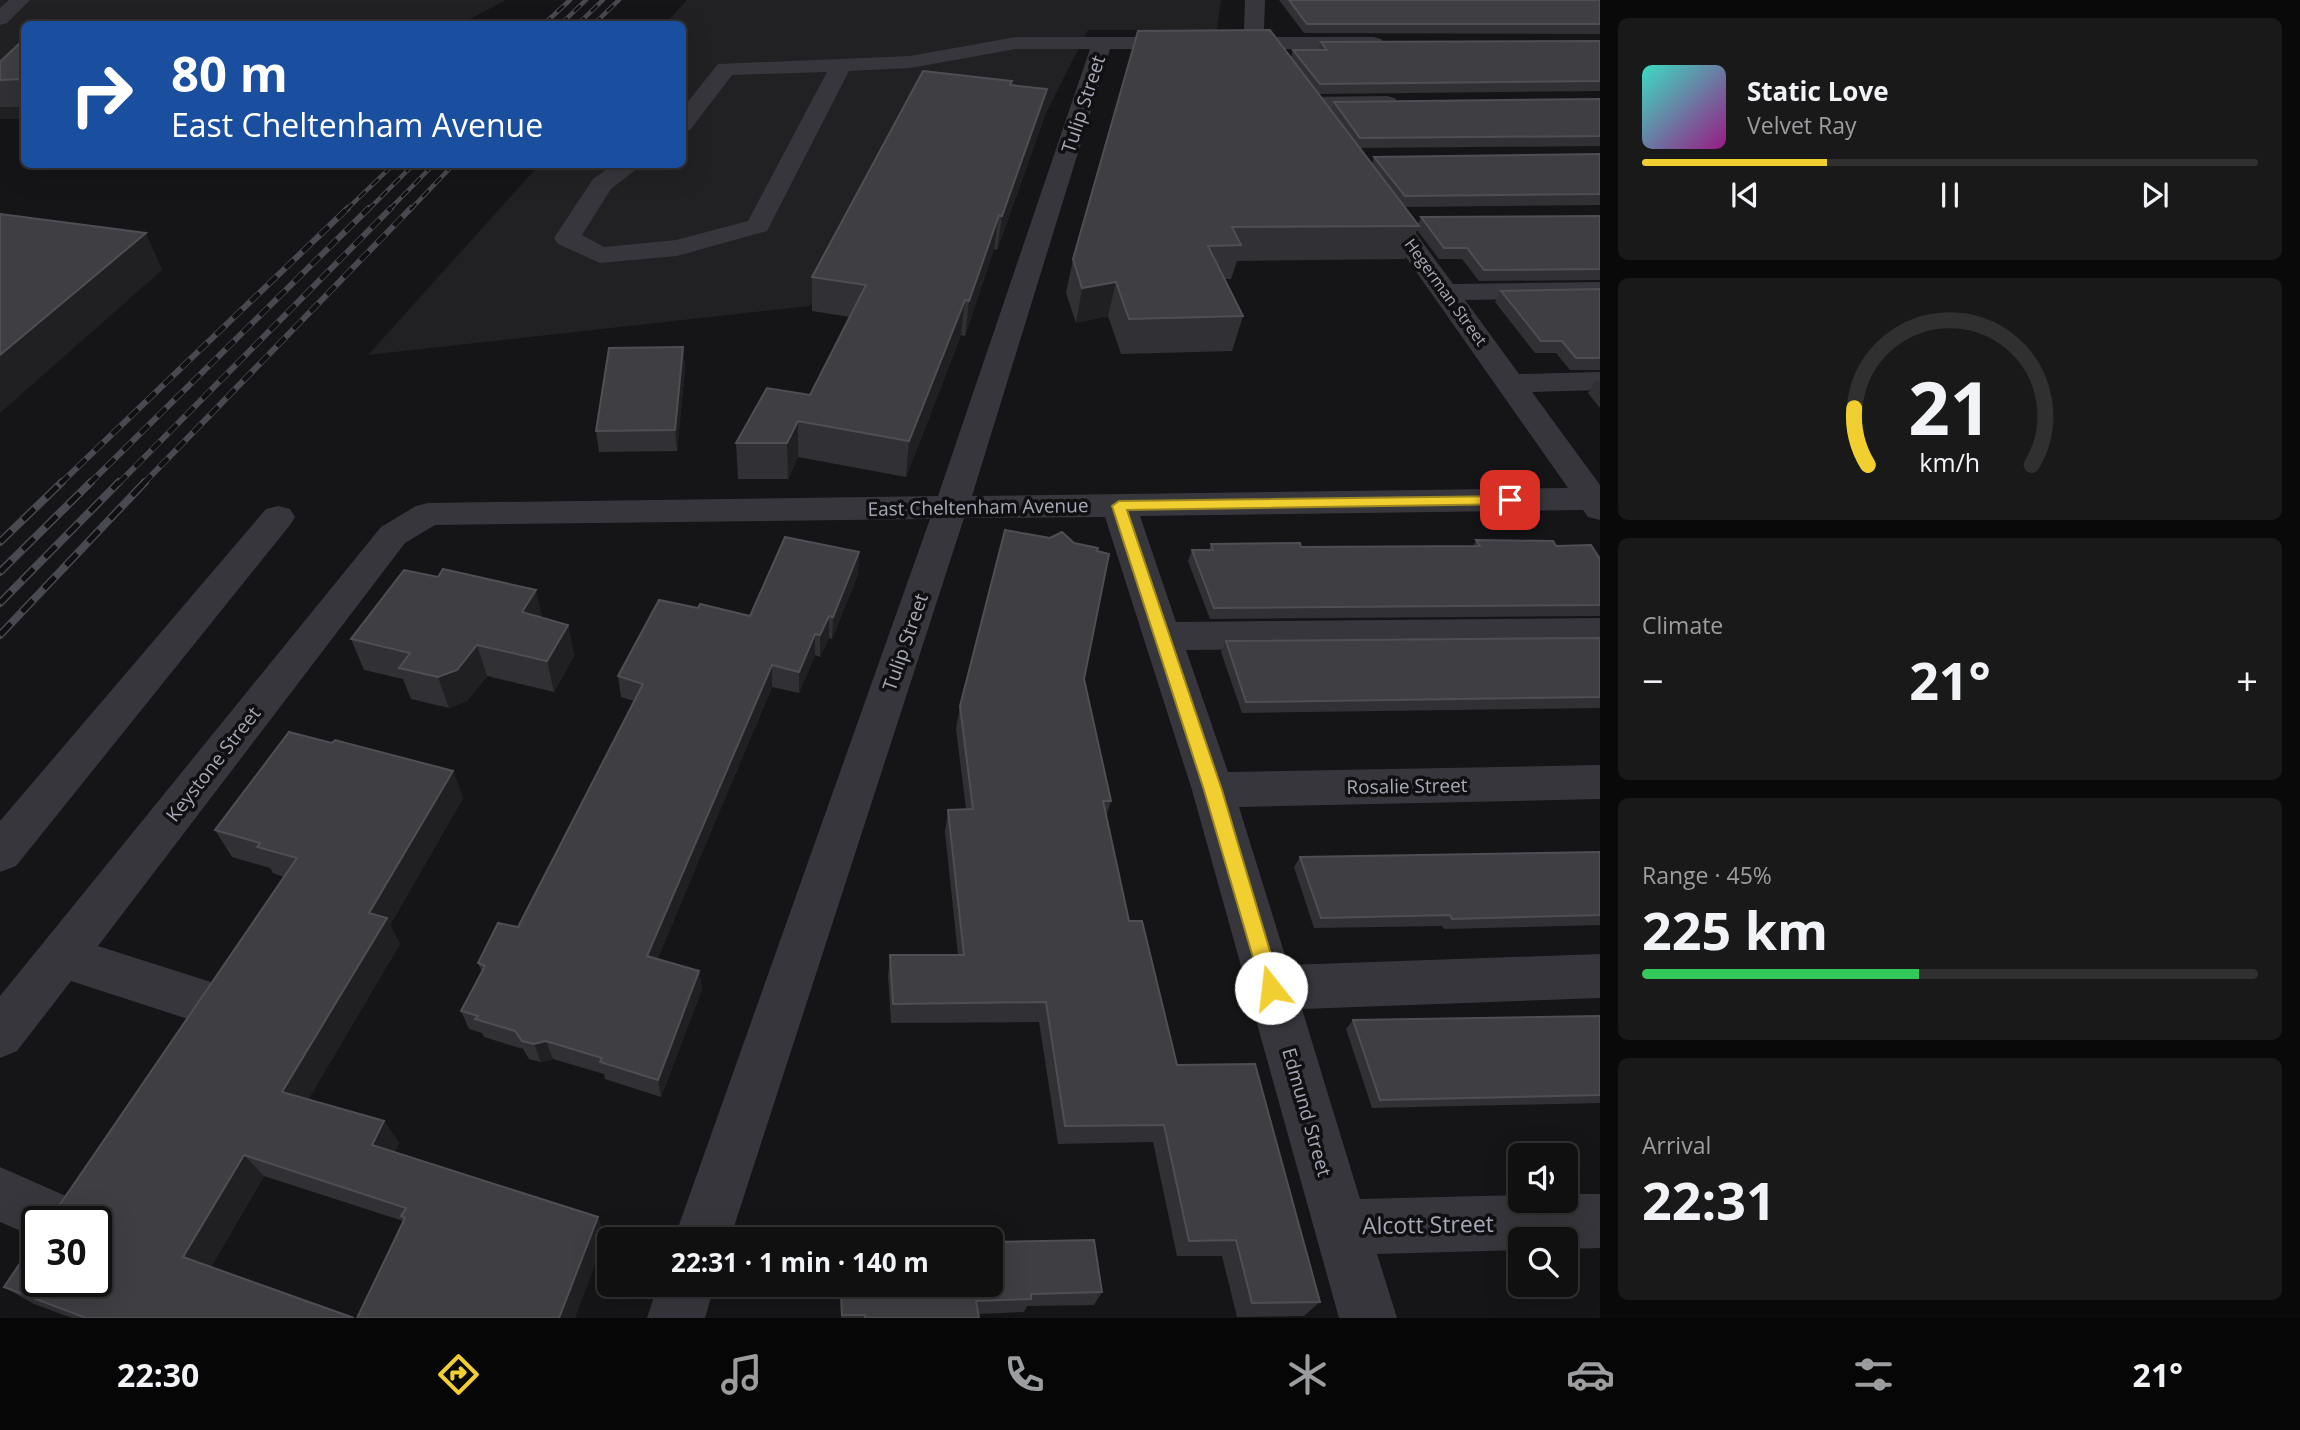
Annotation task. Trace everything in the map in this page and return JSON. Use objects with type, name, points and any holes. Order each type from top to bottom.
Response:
[{"type":"street","points":[[0,19],[20,0]]},
{"type":"street","points":[[1255,0],[1254,30],[1316,114],[1406,102]]},
{"type":"street","points":[[686,120],[726,69],[909,62],[1016,43],[1398,43]]},
{"type":"street","name":"Tulip Street","points":[[706,1227],[951,507],[1102,43]]},
{"type":"street","points":[[625,168],[602,184],[568,238],[600,255],[677,247],[758,226],[841,66]]},
{"type":"street","name":"Hegerman Street","points":[[1363,178],[1598,503]]},
{"type":"street","points":[[1392,218],[1420,218]]},
{"type":"street","points":[[1446,292],[1600,290]]},
{"type":"street","points":[[1511,383],[1600,381]]},
{"type":"street","name":"East Cheltenham Avenue","points":[[440,513],[1598,503]]},
{"type":"street","name":"Edmund Street","points":[[1119,506],[1213,790],[1368,1318]]},
{"type":"street","name":"Keystone Street","points":[[0,1034],[393,535],[428,514],[440,513]]},
{"type":"street","points":[[0,853],[278,517]]},
{"type":"street","points":[[1162,636],[1600,632]]},
{"type":"street","name":"Rosalie Street","points":[[1213,790],[1600,782]]},
{"type":"street","points":[[61,956],[194,998]]},
{"type":"street","points":[[1271,988],[1600,976]]},
{"type":"street","points":[[0,1194],[27,1206]]},
{"type":"street","name":"Alcott Street","points":[[1340,1227],[1600,1221]]},
{"type":"street","points":[[676,1318],[683,1297]]},
{"type":"shaded area","points":[[0,0],[506,0],[461,21],[21,21],[21,119],[0,119]]},
{"type":"shaded area","points":[[687,0],[1221,0],[1217,30],[1088,30],[1044,117],[916,97],[810,306],[368,355],[536,168],[686,168],[686,21],[668,21]]},
{"type":"building","points":[[1289,0],[1600,0],[1600,24],[1307,24]]},
{"type":"building","points":[[1270,30],[1419,226],[1232,227],[1241,245],[1208,246],[1243,316],[1129,319],[1116,282],[1082,288],[1073,259],[1138,31]]},
{"type":"building","points":[[1600,41],[1600,81],[1320,84],[1293,50],[1327,50],[1321,42]]},
{"type":"building","points":[[21,42],[21,79],[0,80],[0,62]]},
{"type":"building","points":[[923,71],[1012,81],[1010,85],[1047,89],[969,301],[965,300],[909,441],[798,421],[787,443],[736,443],[767,388],[810,395],[866,285],[812,277]]},
{"type":"building","points":[[1600,99],[1600,136],[1360,138],[1334,102]]},
{"type":"building","points":[[1600,154],[1600,194],[1405,196],[1374,157]]},
{"type":"building","points":[[0,214],[146,233],[0,355]]},
{"type":"building","points":[[1600,216],[1600,269],[1484,270],[1467,248],[1444,248],[1421,217]]},
{"type":"building","points":[[1600,289],[1600,358],[1576,358],[1562,341],[1541,341],[1501,291]]},
{"type":"building","points":[[683,347],[675,430],[596,431],[609,348]]},
{"type":"building","points":[[1005,530],[1050,538],[1062,532],[1074,543],[1098,548],[1097,551],[1109,554],[1084,679],[1111,801],[1103,801],[1129,921],[1142,921],[1177,1065],[1255,1064],[1320,1302],[1252,1303],[1236,1240],[1189,1241],[1164,1125],[1065,1126],[1046,1002],[893,1004],[890,955],[964,955],[948,810],[973,809],[960,706]]},
{"type":"building","points":[[785,537],[859,552],[833,617],[829,616],[820,635],[815,634],[799,672],[772,665],[647,956],[699,971],[658,1080],[600,1062],[602,1058],[546,1041],[534,1044],[522,1041],[515,1031],[475,1019],[478,1016],[461,1011],[485,966],[478,963],[498,923],[518,927],[643,684],[618,676],[659,600],[698,608],[700,604],[750,616]]},
{"type":"building","points":[[1476,540],[1553,541],[1556,546],[1591,545],[1600,559],[1600,605],[1214,608],[1192,550],[1213,550],[1211,544],[1300,543],[1301,547],[1480,546]]},
{"type":"building","points":[[443,569],[536,590],[522,612],[568,625],[547,661],[477,645],[457,670],[438,677],[399,668],[410,653],[351,639],[404,570],[438,577]]},
{"type":"building","points":[[1600,638],[1600,697],[1246,702],[1226,641]]},
{"type":"building","points":[[289,732],[332,743],[335,740],[453,771],[369,913],[387,918],[282,1092],[384,1121],[372,1145],[598,1217],[559,1318],[357,1318],[405,1218],[401,1216],[406,1208],[244,1155],[183,1257],[354,1318],[86,1318],[30,1297],[112,1297],[112,1206],[59,1206],[297,858],[257,847],[260,843],[215,830]]},
{"type":"building","points":[[1600,852],[1600,915],[1452,919],[1450,915],[1321,918],[1300,857]]},
{"type":"building","points":[[1600,1016],[1600,1095],[1380,1100],[1353,1020]]},
{"type":"building","points":[[1094,1240],[1102,1292],[1031,1294],[1031,1299],[976,1301],[979,1318],[865,1318],[865,1315],[842,1315],[841,1297],[1003,1297],[1003,1242]]},
{"type":"building","points":[[21,1262],[21,1293],[4,1287]]},
{"type":"railway","points":[[547,21],[570,0]]},
{"type":"railway","points":[[564,21],[586,0]]},
{"type":"railway","points":[[581,21],[603,0]]},
{"type":"railway","points":[[597,21],[619,0]]},
{"type":"railway","points":[[346,210],[390,168]]},
{"type":"railway","points":[[368,210],[410,168]]},
{"type":"railway","points":[[389,210],[430,168]]},
{"type":"railway","points":[[410,210],[450,168]]},
{"type":"railway","points":[[60,484],[348,208]]},
{"type":"railway","points":[[89,484],[369,208]]},
{"type":"railway","points":[[118,484],[391,208]]},
{"type":"railway","points":[[143,484],[411,208]]},
{"type":"railway","points":[[0,542],[62,482]]},
{"type":"railway","points":[[0,572],[91,482]]},
{"type":"railway","points":[[0,603],[119,482]]},
{"type":"railway","points":[[0,635],[145,482]]},
{"type":"route","points":[[1271,988],[1213,790],[1119,506],[1510,500]]}]
